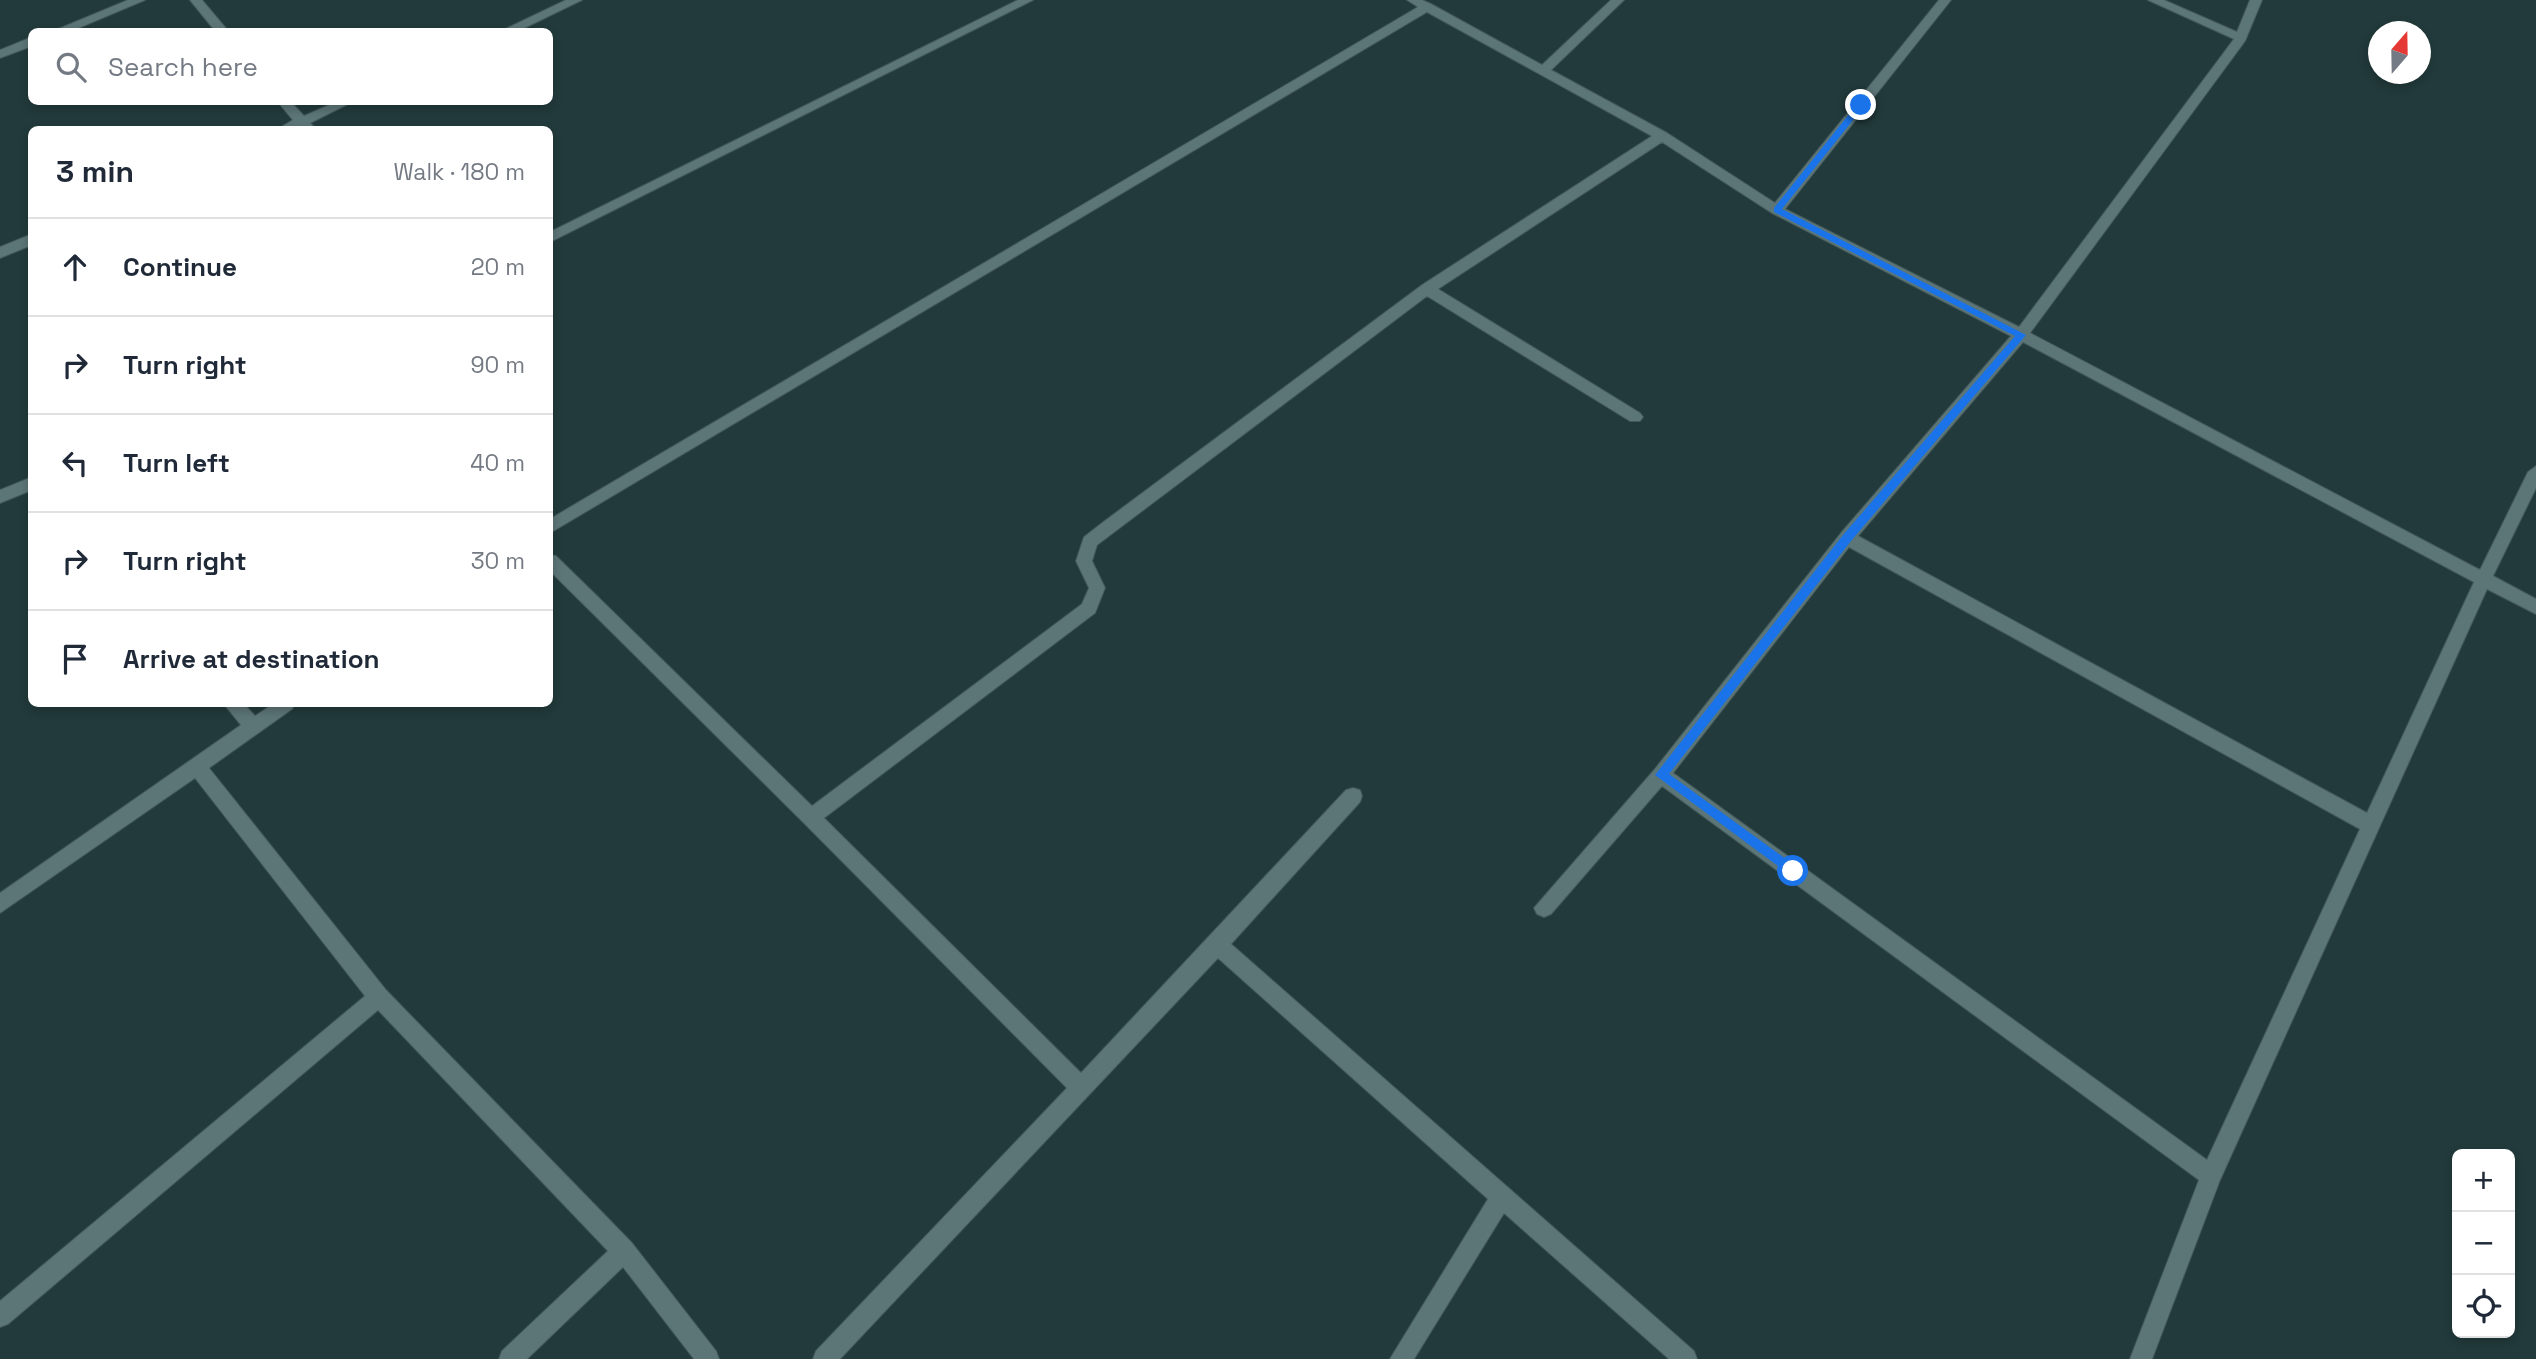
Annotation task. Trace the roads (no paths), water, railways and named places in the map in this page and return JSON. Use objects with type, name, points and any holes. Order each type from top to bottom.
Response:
[{"type":"street","points":[[67,28],[139,0]]},
{"type":"street","points":[[195,0],[220,28]]},
{"type":"street","points":[[514,28],[576,0]]},
{"type":"street","points":[[553,236],[1027,0]]},
{"type":"street","points":[[1413,0],[1662,136],[1777,210],[2021,335],[2536,607]]},
{"type":"street","points":[[1543,71],[1618,0]]},
{"type":"street","points":[[1777,210],[1945,0]]},
{"type":"street","points":[[2154,0],[2241,38]]},
{"type":"street","points":[[1544,908],[1661,775],[1847,538],[2021,335],[2241,38],[2256,0]]},
{"type":"street","points":[[553,525],[1427,7]]},
{"type":"street","points":[[0,54],[28,43]]},
{"type":"street","points":[[287,105],[305,125],[341,105]]},
{"type":"street","points":[[811,817],[1089,608],[1097,588],[1084,561],[1090,542],[1427,289],[1662,136]]},
{"type":"street","points":[[0,253],[28,241]]},
{"type":"street","points":[[1427,289],[1635,417]]},
{"type":"street","points":[[2141,1359],[2211,1176],[2483,580],[2536,472]]},
{"type":"street","points":[[0,497],[28,484]]},
{"type":"street","points":[[1847,538],[2371,825]]},
{"type":"street","points":[[553,564],[811,817],[1080,1087]]},
{"type":"street","points":[[236,707],[253,726]]},
{"type":"street","points":[[0,904],[282,707]]},
{"type":"street","points":[[196,765],[379,997],[624,1251],[708,1359]]},
{"type":"street","points":[[1661,775],[2211,1176]]},
{"type":"street","points":[[824,1359],[1217,945],[1353,796]]},
{"type":"street","points":[[1217,945],[1686,1359]]},
{"type":"street","points":[[0,1316],[379,997]]},
{"type":"street","points":[[1401,1359],[1501,1198]]},
{"type":"street","points":[[510,1359],[624,1251]]}]
